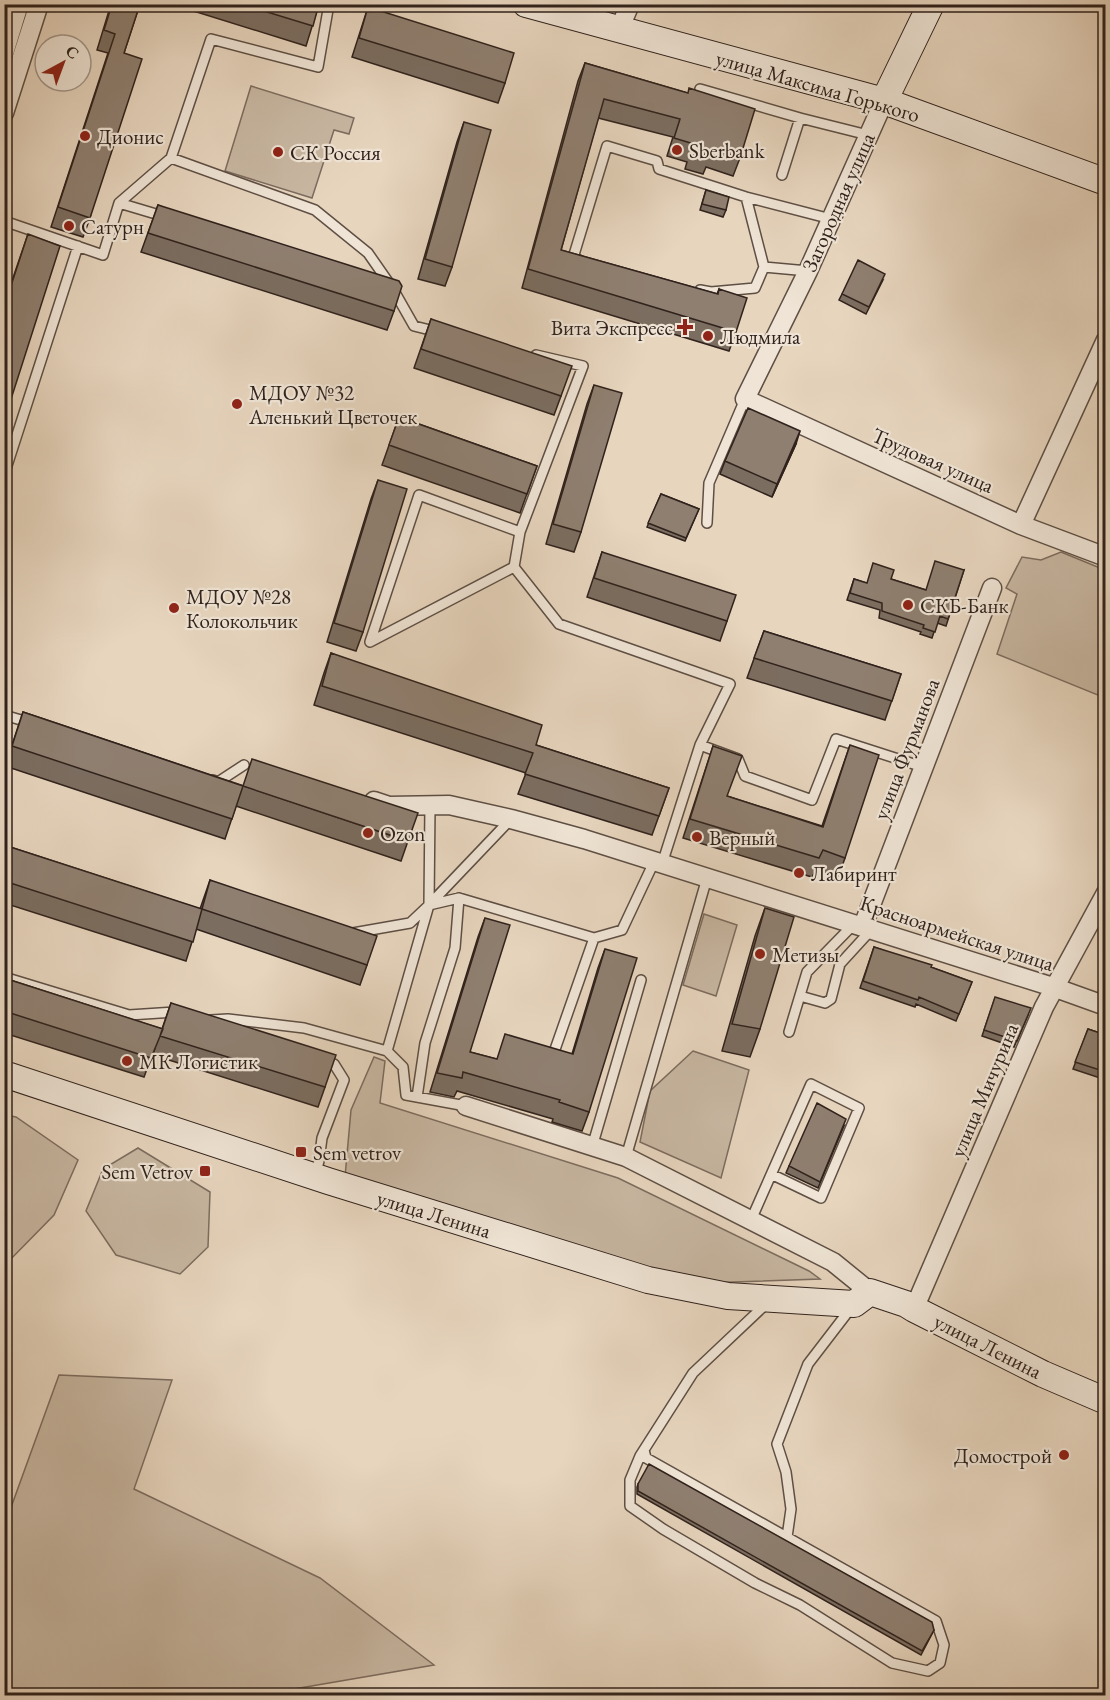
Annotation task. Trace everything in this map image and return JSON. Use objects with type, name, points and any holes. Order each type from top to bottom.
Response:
[{"type":"street","points":[[4,53],[20,4]]},
{"type":"street","points":[[4,113],[39,4]]},
{"type":"street","name":"улица Максима Горького","points":[[526,4],[884,101],[1106,182]]},
{"type":"street","points":[[619,30],[630,4]]},
{"type":"street","name":"Загородная улица","points":[[745,399],[808,271],[868,135],[931,4]]},
{"type":"street","points":[[1022,525],[1106,340]]},
{"type":"street","name":"Трудовая улица","points":[[745,399],[1022,525],[1106,557]]},
{"type":"street","name":"улица Фурманова","points":[[863,926],[992,588]]},
{"type":"street","name":"Красноармейская улица","points":[[357,795],[389,806],[448,805],[584,839],[863,926],[1106,1006]]},
{"type":"street","name":"улица Мичурина","points":[[914,1309],[1053,987],[1106,893]]},
{"type":"street","name":"улица Ленина","points":[[4,1074],[314,1177],[648,1280],[728,1296],[862,1298],[906,1304],[1044,1374],[1106,1401]]},
{"type":"street","name":"улица Ленина","points":[[466,1106],[627,1157],[833,1262],[862,1298]]},
{"type":"lane","points":[[4,221],[103,255],[119,203],[171,158],[211,39],[318,67],[329,4]]},
{"type":"lane","points":[[700,89],[868,135]]},
{"type":"lane","points":[[782,175],[800,118]]},
{"type":"lane","points":[[584,261],[573,258],[607,146],[657,160],[659,169],[746,197],[831,219]]},
{"type":"lane","points":[[171,158],[315,210],[368,253],[392,287],[414,326],[448,334]]},
{"type":"lane","points":[[688,286],[711,292],[755,288],[764,267],[746,197]]},
{"type":"lane","points":[[119,203],[178,220]]},
{"type":"lane","points":[[4,475],[78,246]]},
{"type":"lane","points":[[764,267],[808,271]]},
{"type":"lane","points":[[381,283],[392,287]]},
{"type":"lane","points":[[513,567],[520,532],[583,366],[526,353]]},
{"type":"lane","points":[[707,523],[709,483],[745,399]]},
{"type":"lane","points":[[513,567],[370,642],[419,495],[520,532]]},
{"type":"lane","points":[[429,905],[459,898],[594,938],[622,930],[658,863],[700,745],[730,684],[559,624],[513,567]]},
{"type":"lane","points":[[4,714],[38,725]]},
{"type":"lane","points":[[700,745],[738,759],[745,776],[812,800],[836,739],[923,767]]},
{"type":"lane","points":[[207,778],[218,782],[244,765]]},
{"type":"lane","points":[[387,1051],[429,905],[430,805]]},
{"type":"lane","points":[[344,930],[355,933],[410,923],[511,819]]},
{"type":"lane","points":[[627,1157],[707,878]]},
{"type":"lane","points":[[417,1097],[425,1043],[455,948],[459,898]]},
{"type":"lane","points":[[800,996],[825,1004],[831,999],[840,964],[863,926]]},
{"type":"lane","points":[[789,1032],[807,972],[863,926]]},
{"type":"lane","points":[[552,1058],[594,938]]},
{"type":"lane","points":[[4,977],[129,1015],[175,1012]]},
{"type":"lane","points":[[592,1147],[641,980]]},
{"type":"lane","points":[[218,1030],[206,1020],[228,1019],[304,1029],[387,1051],[403,1067],[406,1095],[466,1106]]},
{"type":"lane","points":[[313,1058],[334,1064],[344,1080],[322,1138],[314,1177]]},
{"type":"lane","points":[[751,1220],[773,1175],[811,1084],[859,1108],[821,1198],[773,1175]]},
{"type":"lane","points":[[644,1450],[646,1458],[936,1621],[944,1645],[940,1663],[928,1671],[892,1663],[800,1605],[755,1583],[630,1506],[630,1480],[644,1450],[693,1374],[772,1298]]},
{"type":"lane","points":[[787,1537],[791,1509],[786,1472],[777,1444],[808,1364],[862,1298]]},
{"type":"shaded area","name":"СК Россия","points":[[251,86],[354,118],[349,134],[334,130],[312,198],[225,171]]},
{"type":"shaded area","points":[[1061,552],[1105,570],[1105,698],[997,654],[1017,594],[1006,588],[1022,557],[1041,560]]},
{"type":"shaded area","points":[[704,914],[737,925],[716,996],[683,985]]},
{"type":"shaded area","points":[[693,1051],[749,1070],[721,1178],[640,1142],[650,1091]]},
{"type":"shaded area","points":[[374,1057],[385,1061],[380,1103],[618,1178],[809,1271],[820,1279],[703,1283],[662,1276],[345,1177],[351,1110]]},
{"type":"shaded area","points":[[5,1115],[16,1117],[78,1160],[54,1215],[5,1265]]},
{"type":"shaded area","points":[[138,1148],[210,1192],[208,1247],[180,1274],[116,1255],[86,1211],[103,1169]]},
{"type":"shaded area","points":[[59,1375],[172,1380],[134,1489],[320,1578],[434,1665],[259,1695],[5,1695],[5,1524]]},
{"type":"building","points":[[112,4],[140,4],[124,53],[142,59],[90,218],[58,207],[115,34],[104,30]]},
{"type":"building","points":[[241,4],[319,4],[313,26]]},
{"type":"building","points":[[368,7],[514,53],[505,83],[359,38]]},
{"type":"building","points":[[585,63],[688,93],[689,88],[755,109],[740,158],[712,149],[710,156],[692,151],[694,144],[674,138],[680,119],[604,99],[561,250],[718,294],[719,289],[747,298],[736,332],[528,269]]},
{"type":"building","points":[[464,122],[491,130],[452,267],[425,259]]},
{"type":"building","points":[[706,190],[729,197],[726,210],[702,204]]},
{"type":"building","points":[[158,205],[399,281],[402,286],[394,311],[148,233]]},
{"type":"building","points":[[28,234],[60,246],[4,421],[4,307]]},
{"type":"building","points":[[858,260],[885,274],[869,307],[842,294]]},
{"type":"building","points":[[431,319],[572,366],[561,396],[421,349]]},
{"type":"building","points":[[594,385],[622,393],[581,532],[553,524]]},
{"type":"building","points":[[748,408],[800,431],[777,484],[725,461]]},
{"type":"building","points":[[399,417],[537,466],[527,494],[389,445]]},
{"type":"building","points":[[378,480],[407,489],[363,632],[334,623]]},
{"type":"building","points":[[661,494],[699,509],[686,538],[648,523]]},
{"type":"building","points":[[602,552],[736,595],[727,621],[594,578]]},
{"type":"building","name":"СКБ-Банк","points":[[935,561],[964,570],[948,619],[940,616],[935,632],[923,628],[924,625],[882,611],[882,603],[850,593],[854,579],[867,583],[873,563],[894,570],[891,579],[926,590]]},
{"type":"building","points":[[764,631],[901,674],[892,701],[754,658]]},
{"type":"building","points":[[331,653],[542,725],[536,745],[669,788],[659,816],[525,774],[533,753],[322,686]]},
{"type":"building","points":[[23,712],[243,786],[232,819],[12,746]]},
{"type":"building","points":[[850,745],[879,755],[845,858],[823,850],[819,858],[690,819],[713,746],[742,756],[727,796],[823,827]]},
{"type":"building","points":[[252,759],[418,813],[408,841],[243,786]]},
{"type":"building","points":[[4,845],[202,909],[193,942],[4,881]]},
{"type":"building","points":[[210,880],[377,936],[367,965],[202,909]]},
{"type":"building","points":[[765,908],[794,917],[760,1029],[732,1024]]},
{"type":"building","points":[[485,918],[510,925],[470,1052],[497,1059],[505,1034],[573,1054],[605,949],[637,958],[589,1112],[559,1102],[560,1100],[463,1072],[462,1078],[437,1073]]},
{"type":"building","points":[[874,947],[932,965],[931,967],[972,982],[959,1014],[919,997],[918,1000],[863,981]]},
{"type":"building","points":[[4,978],[163,1029],[151,1058],[4,1011]]},
{"type":"building","points":[[995,997],[1031,1008],[1017,1041],[984,1030]]},
{"type":"building","points":[[171,1003],[336,1055],[325,1087],[160,1036]]},
{"type":"building","points":[[1088,1029],[1106,1035],[1106,1072],[1075,1062]]},
{"type":"building","points":[[817,1103],[846,1119],[820,1182],[789,1166]]},
{"type":"building","points":[[649,1464],[932,1622],[934,1630],[922,1651],[638,1491],[638,1484]]},
{"type":"place","name":"Дионис","points":[[85,136]]},
{"type":"place","name":"Sberbank","points":[[677,150]]},
{"type":"place","name":"СК Россия","points":[[278,152]]},
{"type":"place","name":"Сатурн","points":[[69,226]]},
{"type":"place","name":"Вита Экспресс","points":[[685,327]]},
{"type":"place","name":"Людмила","points":[[708,336]]},
{"type":"place","name":"МДОУ №32 Аленький Цветочек","points":[[237,404]]},
{"type":"place","name":"СКБ-Банк","points":[[908,605]]},
{"type":"place","name":"МДОУ №28 Колокольчик","points":[[174,608]]},
{"type":"place","name":"Ozon","points":[[368,833]]},
{"type":"place","name":"Верный","points":[[697,837]]},
{"type":"place","name":"Лабиринт","points":[[799,873]]},
{"type":"place","name":"Метизы","points":[[760,954]]},
{"type":"place","name":"МК Логистик","points":[[127,1061]]},
{"type":"place","name":"Sem vetrov","points":[[301,1152]]},
{"type":"place","name":"Sem Vetrov","points":[[205,1171]]},
{"type":"place","name":"Домострой","points":[[1064,1455]]}]
